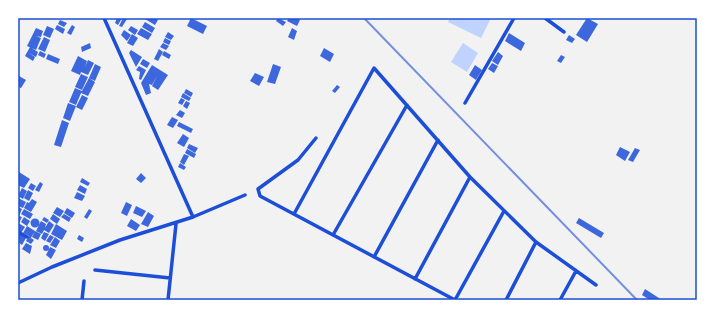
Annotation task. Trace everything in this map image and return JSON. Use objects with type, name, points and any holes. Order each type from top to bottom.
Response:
[{"type":"street","points":[[104,18],[193,217]]},
{"type":"street","points":[[465,103],[514,18]]},
{"type":"street","points":[[545,18],[564,32]]},
{"type":"street","points":[[294,214],[374,68],[470,177],[536,242],[596,285]]},
{"type":"street","points":[[333,235],[407,105]]},
{"type":"street","points":[[316,138],[298,160],[258,189],[260,196],[455,300],[504,210]]},
{"type":"street","points":[[374,257],[438,140]]},
{"type":"street","points":[[415,278],[470,177]]},
{"type":"street","points":[[18,283],[52,267],[120,240],[176,224],[245,195]]},
{"type":"street","points":[[168,300],[176,224]]},
{"type":"street","points":[[18,232],[27,237]]},
{"type":"street","points":[[506,300],[536,242]]},
{"type":"street","points":[[95,270],[170,278]]},
{"type":"street","points":[[560,300],[576,271]]},
{"type":"street","points":[[82,300],[84,281]]},
{"type":"water","points":[[450,18],[491,18],[481,38],[448,22]]},
{"type":"water","points":[[463,43],[478,53],[467,72],[451,62]]},
{"type":"building","points":[[117,18],[122,18],[118,25],[115,23]]},
{"type":"building","points":[[123,18],[127,19],[122,27],[119,26]]},
{"type":"building","points":[[155,18],[158,20],[155,25],[145,19]]},
{"type":"building","points":[[191,18],[207,26],[203,34],[187,26]]},
{"type":"building","points":[[278,18],[286,22],[283,26],[276,21]]},
{"type":"building","points":[[289,18],[297,18],[300,20],[297,26],[287,21]]},
{"type":"building","points":[[587,18],[598,24],[587,42],[576,35]]},
{"type":"building","points":[[60,20],[67,23],[64,27],[58,24]]},
{"type":"building","points":[[145,22],[155,28],[152,33],[142,27]]},
{"type":"building","points":[[57,25],[65,29],[63,34],[55,29]]},
{"type":"building","points":[[72,25],[75,27],[71,35],[67,33]]},
{"type":"building","points":[[47,26],[54,29],[50,38],[43,35]]},
{"type":"building","points":[[131,26],[138,30],[135,35],[128,30]]},
{"type":"building","points":[[36,28],[43,31],[41,37],[36,36],[41,38],[36,50],[27,46]]},
{"type":"building","points":[[141,28],[152,34],[148,40],[137,34]]},
{"type":"building","points":[[292,28],[297,31],[294,40],[288,37]]},
{"type":"building","points":[[124,30],[131,35],[127,41],[121,35]]},
{"type":"building","points":[[168,32],[174,36],[171,40],[165,37]]},
{"type":"building","points":[[509,33],[525,43],[521,51],[505,41]]},
{"type":"building","points":[[132,34],[138,38],[133,46],[127,43]]},
{"type":"building","points":[[569,35],[575,39],[572,43],[566,40]]},
{"type":"building","points":[[44,37],[50,40],[45,52],[38,49]]},
{"type":"building","points":[[165,38],[171,41],[169,45],[163,42]]},
{"type":"building","points":[[90,43],[91,48],[82,52],[81,47]]},
{"type":"building","points":[[163,43],[169,46],[166,50],[160,47]]},
{"type":"building","points":[[30,47],[38,52],[36,57],[29,53],[35,57],[33,61],[25,56]]},
{"type":"building","points":[[324,48],[334,54],[330,62],[320,56]]},
{"type":"building","points":[[159,49],[163,52],[158,61],[154,59]]},
{"type":"building","points":[[131,50],[142,57],[136,67],[129,53]]},
{"type":"building","points":[[40,51],[46,54],[44,58],[38,55]]},
{"type":"building","points":[[164,51],[171,55],[169,59],[162,55]]},
{"type":"building","points":[[498,52],[503,56],[498,65],[492,61]]},
{"type":"building","points":[[48,54],[60,59],[58,64],[46,59]]},
{"type":"building","points":[[561,55],[565,57],[561,63],[557,61]]},
{"type":"building","points":[[78,56],[87,61],[85,67],[88,60],[94,63],[88,75],[81,72],[80,75],[71,71]]},
{"type":"building","points":[[143,59],[150,63],[147,68],[140,64]]},
{"type":"building","points":[[492,63],[498,66],[494,73],[488,69]]},
{"type":"building","points":[[95,64],[101,67],[95,81],[89,78]]},
{"type":"building","points":[[273,64],[281,67],[275,84],[267,82]]},
{"type":"building","points":[[152,65],[168,75],[158,90],[152,86],[157,76],[152,85],[149,84],[151,93],[146,95],[141,83]]},
{"type":"building","points":[[475,65],[482,70],[476,80],[469,75]]},
{"type":"building","points":[[139,66],[146,70],[141,80],[139,79],[140,72],[136,70]]},
{"type":"building","points":[[255,73],[264,77],[259,86],[250,81]]},
{"type":"building","points":[[81,74],[88,77],[82,90],[75,87]]},
{"type":"building","points":[[19,76],[26,80],[21,88],[18,87]]},
{"type":"building","points":[[89,78],[95,82],[88,96],[81,93],[76,105],[69,102],[75,88],[82,91]]},
{"type":"building","points":[[337,85],[340,87],[335,93],[332,91]]},
{"type":"building","points":[[186,89],[193,93],[191,97],[184,93]]},
{"type":"building","points":[[183,93],[191,98],[189,101],[181,97]]},
{"type":"building","points":[[82,95],[88,98],[82,110],[76,107]]},
{"type":"building","points":[[181,98],[185,100],[182,105],[178,103]]},
{"type":"building","points":[[186,101],[190,103],[187,109],[183,106]]},
{"type":"building","points":[[68,103],[76,106],[70,121],[63,118]]},
{"type":"building","points":[[180,110],[185,113],[182,118],[176,115]]},
{"type":"building","points":[[172,117],[178,120],[173,128],[167,125]]},
{"type":"building","points":[[62,120],[69,123],[61,147],[54,145]]},
{"type":"building","points":[[179,122],[193,129],[191,133],[177,126]]},
{"type":"building","points":[[183,134],[189,138],[184,147],[177,143]]},
{"type":"building","points":[[189,144],[198,148],[195,153],[187,148]]},
{"type":"building","points":[[620,147],[630,152],[625,161],[616,155]]},
{"type":"building","points":[[635,148],[640,150],[633,162],[628,160]]},
{"type":"building","points":[[187,149],[196,154],[194,158],[185,153]]},
{"type":"building","points":[[184,154],[189,156],[184,165],[180,162]]},
{"type":"building","points":[[180,163],[186,167],[184,170],[178,167]]},
{"type":"building","points":[[19,172],[30,179],[24,188],[18,185]]},
{"type":"building","points":[[141,173],[146,178],[141,183],[136,179]]},
{"type":"building","points":[[82,178],[90,183],[88,186],[80,182]]},
{"type":"building","points":[[40,182],[43,184],[39,192],[35,190]]},
{"type":"building","points":[[31,183],[36,186],[33,191],[28,188]]},
{"type":"building","points":[[80,185],[87,189],[85,194],[77,190]]},
{"type":"building","points":[[22,188],[27,191],[23,199],[18,196]]},
{"type":"building","points":[[28,190],[33,193],[29,201],[24,198]]},
{"type":"building","points":[[77,192],[85,196],[82,201],[74,198]]},
{"type":"building","points":[[18,198],[26,202],[23,208],[18,206]]},
{"type":"building","points":[[32,199],[37,202],[31,212],[24,208],[27,202],[29,203]]},
{"type":"building","points":[[126,202],[132,205],[127,216],[121,213]]},
{"type":"building","points":[[136,206],[146,211],[142,217],[133,213]]},
{"type":"building","points":[[18,207],[22,209],[19,216],[22,217],[19,223],[18,222]]},
{"type":"building","points":[[57,207],[64,211],[60,217],[53,213]]},
{"type":"building","points":[[67,208],[75,213],[72,218],[64,213]]},
{"type":"building","points":[[24,209],[33,214],[30,219],[21,214]]},
{"type":"building","points":[[89,209],[92,211],[87,219],[84,217]]},
{"type":"building","points":[[148,212],[154,216],[148,227],[141,224]]},
{"type":"building","points":[[53,214],[60,219],[57,224],[50,219]]},
{"type":"building","points":[[64,214],[71,218],[69,222],[61,217]]},
{"type":"building","points":[[24,217],[30,221],[27,226],[21,222]]},
{"type":"building","points":[[44,217],[49,220],[47,223],[42,220]]},
{"type":"building","points":[[579,218],[604,233],[601,238],[576,223]]},
{"type":"building","points":[[33,219],[37,219],[39,223],[37,227],[33,227],[31,225],[31,221]]},
{"type":"building","points":[[131,219],[140,225],[136,231],[127,226]]},
{"type":"building","points":[[41,221],[46,224],[45,228],[49,221],[54,225],[49,233],[44,230],[42,234],[36,231]]},
{"type":"building","points":[[18,223],[25,227],[21,233],[18,231]]},
{"type":"building","points":[[56,224],[67,231],[62,240],[51,234]]},
{"type":"building","points":[[27,226],[35,231],[29,241],[31,238],[34,240],[31,244],[26,241],[29,236],[23,233]]},
{"type":"building","points":[[35,231],[41,234],[38,240],[32,237]]},
{"type":"building","points":[[44,232],[49,234],[45,241],[41,238]]},
{"type":"building","points":[[19,233],[26,238],[22,245],[18,242]]},
{"type":"building","points":[[50,235],[54,237],[50,243],[46,241]]},
{"type":"building","points":[[79,235],[84,238],[82,242],[77,239]]},
{"type":"building","points":[[55,237],[60,241],[56,248],[50,245]]},
{"type":"building","points":[[26,243],[32,246],[30,254],[22,249]]},
{"type":"building","points":[[46,245],[49,248],[46,251],[43,248]]},
{"type":"building","points":[[50,247],[56,250],[51,259],[46,255]]},
{"type":"building","points":[[645,289],[662,300],[650,300],[642,295]]},
{"type":"railway","points":[[364,18],[637,300]]}]
